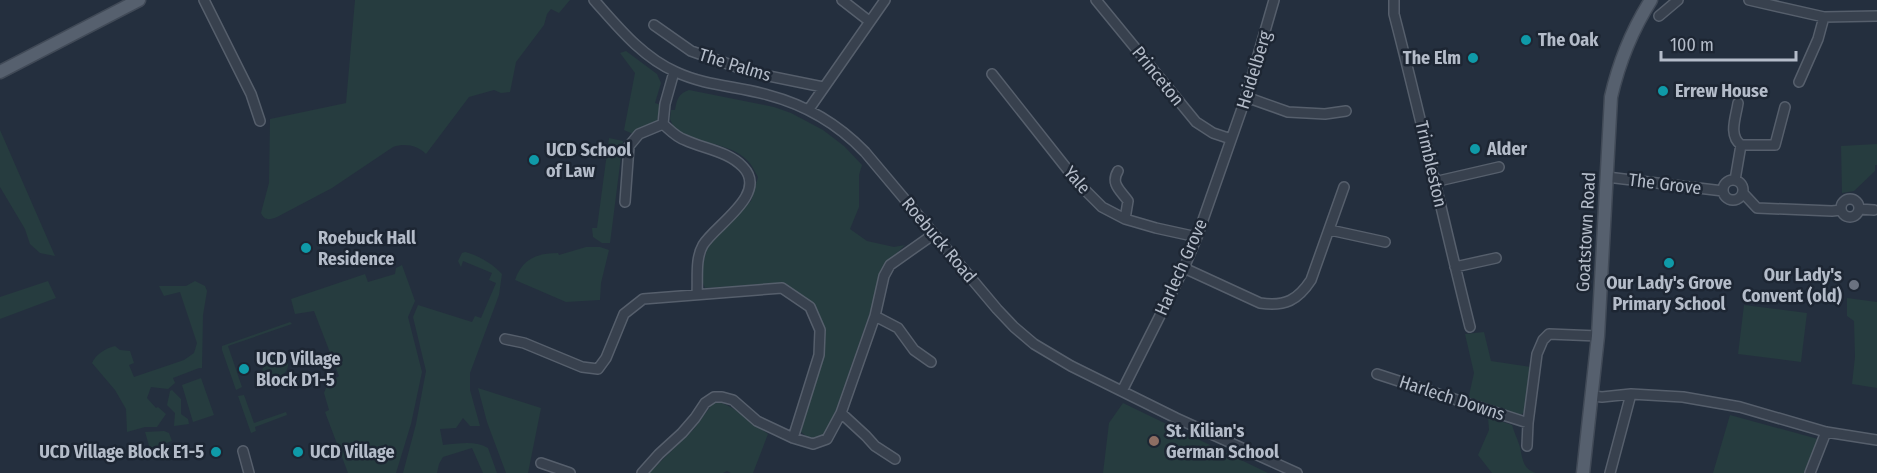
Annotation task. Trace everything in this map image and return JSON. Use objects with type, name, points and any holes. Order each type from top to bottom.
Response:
[{"type":"main road","points":[[0,72],[139,0]]},
{"type":"main road","name":"Goatstown Road","points":[[1583,473],[1598,336],[1611,97],[1618,68],[1651,0]]},
{"type":"street","points":[[204,0],[251,94],[260,121]]},
{"type":"street","name":"Roebuck Road","points":[[594,0],[623,33],[650,56],[674,72],[711,85],[769,95],[809,109],[830,121],[855,141],[997,309],[1034,344],[1122,392],[1297,473]]},
{"type":"street","points":[[842,0],[869,21]]},
{"type":"street","points":[[809,109],[885,0]]},
{"type":"street","name":"Princeton","points":[[1096,0],[1196,122],[1213,133],[1231,139]]},
{"type":"street","name":"Heidelberg","points":[[1231,139],[1246,97],[1274,0]]},
{"type":"street","name":"Trimbleston","points":[[1394,0],[1394,14],[1422,121],[1434,182],[1470,327]]},
{"type":"street","points":[[1659,16],[1678,0]]},
{"type":"street","points":[[1749,0],[1824,17],[1877,16]]},
{"type":"street","points":[[1799,82],[1818,39],[1824,17]]},
{"type":"street","name":"The Palms","points":[[654,25],[691,51],[754,73],[823,87]]},
{"type":"street","points":[[663,123],[665,104],[674,72]]},
{"type":"street","name":"Yale","points":[[992,74],[1079,184],[1102,207],[1125,219],[1197,237]]},
{"type":"street","points":[[1246,97],[1288,112],[1325,114],[1346,111]]},
{"type":"street","points":[[1738,103],[1733,133],[1736,141],[1741,145],[1775,145]]},
{"type":"street","points":[[1773,157],[1785,107]]},
{"type":"street","points":[[625,202],[629,146],[639,134],[663,123]]},
{"type":"street","points":[[663,123],[683,140],[730,157],[742,166],[749,178],[747,196],[703,245],[698,259],[697,294]]},
{"type":"street","name":"Harlech Grove","points":[[1122,392],[1184,268],[1231,139]]},
{"type":"street","points":[[1735,180],[1741,145]]},
{"type":"street","points":[[1434,182],[1499,167]]},
{"type":"street","points":[[1118,171],[1114,177],[1115,184],[1128,201],[1125,219]]},
{"type":"street","name":"The Grove","points":[[1606,177],[1723,191]]},
{"type":"street","name":"The Grove","points":[[1735,180],[1743,186],[1740,198],[1731,200],[1725,197],[1723,191],[1726,183],[1735,180]]},
{"type":"street","points":[[1184,268],[1260,303],[1282,303],[1296,298],[1304,291],[1311,279],[1344,188]]},
{"type":"street","name":"The Grove","points":[[1743,193],[1757,208],[1832,212],[1841,210],[1844,215],[1852,217],[1859,209],[1874,210]]},
{"type":"street","points":[[1330,230],[1384,242]]},
{"type":"street","points":[[642,473],[682,433],[705,403],[714,397],[733,400],[757,421],[793,438],[813,444],[827,440],[841,413],[875,316],[884,276],[890,265],[934,234]]},
{"type":"street","points":[[1455,267],[1496,258]]},
{"type":"street","points":[[505,339],[524,343],[582,367],[598,369],[606,358],[624,314],[643,299],[782,288],[810,307],[820,330],[819,356],[793,438]]},
{"type":"street","points":[[875,316],[898,328],[914,350],[931,362]]},
{"type":"street","name":"Harlech Downs","points":[[1527,446],[1537,354],[1543,339],[1549,334],[1598,336]]},
{"type":"street","name":"Harlech Downs","points":[[1377,374],[1528,423]]},
{"type":"street","points":[[1593,396],[1631,394],[1683,397],[1740,407],[1826,432],[1877,440]]},
{"type":"street","points":[[1610,473],[1631,394]]},
{"type":"street","points":[[841,413],[875,446],[895,459]]},
{"type":"street","points":[[1810,473],[1826,432]]},
{"type":"street","points":[[243,452],[249,473]]},
{"type":"street","points":[[541,463],[570,473]]},
{"type":"green space","points":[[355,0],[570,0],[559,13],[551,9],[547,14],[544,25],[516,62],[510,92],[501,93],[494,90],[469,97],[426,154],[411,146],[393,147],[332,188],[277,217],[266,219],[261,213],[269,183],[270,119],[346,103]]},
{"type":"green space","points":[[626,51],[657,74],[661,83],[655,103],[661,105],[657,121],[633,134],[624,130],[635,73],[620,53]]},
{"type":"green space","points":[[689,90],[774,107],[823,130],[844,146],[862,165],[859,175],[859,207],[850,229],[867,241],[894,247],[905,245],[888,263],[882,274],[832,421],[823,437],[811,440],[801,432],[825,332],[813,303],[781,283],[705,288],[700,276],[708,245],[751,201],[758,177],[741,155],[683,135],[675,130],[670,119],[671,110],[675,110],[680,95]]},
{"type":"green space","points":[[0,130],[55,256],[40,253],[30,244],[25,229],[0,187]]},
{"type":"green space","points":[[609,138],[623,141],[610,243],[602,243],[593,237],[592,228],[597,228]]},
{"type":"green space","points":[[1877,144],[1875,171],[1854,191],[1842,193],[1841,146]]},
{"type":"green space","points":[[586,247],[600,247],[609,250],[601,283],[600,300],[566,302],[515,280],[526,262],[537,256],[550,253],[559,255]]},
{"type":"green space","points":[[465,252],[485,260],[502,274],[499,295],[470,373],[470,390],[480,426],[470,426],[463,418],[456,428],[440,429],[443,445],[472,443],[488,448],[497,473],[483,473],[472,448],[443,457],[437,473],[403,473],[416,424],[426,371],[413,317],[418,305],[472,322],[475,316],[481,318],[496,283],[489,280],[492,273],[463,261],[461,267],[458,261]]},
{"type":"green space","points":[[402,265],[415,301],[408,317],[422,372],[411,424],[396,473],[348,473],[325,412],[329,410],[324,393],[328,383],[339,376],[314,311],[295,314],[291,299],[365,274],[368,282],[395,274],[396,268]]},
{"type":"green space","points":[[48,281],[56,298],[0,319],[0,297]]},
{"type":"green space","points":[[195,281],[205,286],[207,291],[203,315],[202,368],[173,378],[175,383],[168,389],[151,387],[147,398],[156,408],[158,407],[166,414],[157,427],[145,427],[127,432],[126,409],[115,390],[92,363],[108,348],[115,346],[120,350],[130,351],[134,363],[129,365],[134,377],[184,360],[194,353],[197,343],[180,292],[164,296],[159,286],[186,286]]},
{"type":"green space","points":[[1847,298],[1877,302],[1877,388],[1852,384],[1855,357],[1854,321],[1847,316]]},
{"type":"green space","points":[[1744,305],[1807,313],[1801,362],[1738,354]]},
{"type":"green space","points":[[290,322],[292,324],[228,346],[242,387],[236,390],[222,346]]},
{"type":"green space","points":[[1484,332],[1491,361],[1531,367],[1526,411],[1519,416],[1468,400],[1474,373],[1465,334]]},
{"type":"green space","points":[[280,353],[288,361],[286,371],[277,380],[266,383],[261,375],[263,367],[270,358]]},
{"type":"green space","points":[[201,378],[214,415],[193,422],[182,385]]},
{"type":"green space","points":[[478,388],[541,408],[528,473],[506,473],[487,422]]},
{"type":"green space","points":[[172,390],[181,399],[181,414],[188,419],[189,424],[174,426],[175,413],[167,405]]},
{"type":"green space","points":[[244,395],[254,423],[286,412],[287,415],[255,427],[256,431],[251,433],[238,396]]},
{"type":"green space","points":[[719,402],[738,412],[768,434],[753,473],[727,471],[723,473],[649,473],[694,429],[713,403]]},
{"type":"green space","name":"St. Kilian's German School","points":[[1123,403],[1268,473],[1103,473],[1109,423]]},
{"type":"green space","points":[[1730,415],[1818,439],[1816,456],[1807,473],[1713,473]]},
{"type":"green space","points":[[1488,417],[1512,425],[1525,465],[1536,473],[1492,473],[1478,455],[1489,430]]},
{"type":"green space","points":[[145,432],[169,433],[172,441],[150,449]]},
{"type":"place","name":"The Oak","points":[[1526,40]]},
{"type":"place","name":"The Elm","points":[[1473,58]]},
{"type":"place","name":"Errew House","points":[[1663,91]]},
{"type":"place","name":"Alder","points":[[1475,149]]},
{"type":"place","name":"UCD School of Law","points":[[534,160]]},
{"type":"place","name":"Roebuck Hall Residence","points":[[306,248]]},
{"type":"place","name":"Our Lady's Grove Primary School","points":[[1669,263]]},
{"type":"place","name":"Our Lady's Convent (old)","points":[[1854,285]]},
{"type":"place","name":"UCD Village Block D1-5","points":[[244,369]]},
{"type":"place","name":"St. Kilian's German School","points":[[1154,441]]},
{"type":"place","name":"UCD Village Block E1-5","points":[[216,452]]},
{"type":"place","name":"UCD Village","points":[[298,452]]}]
